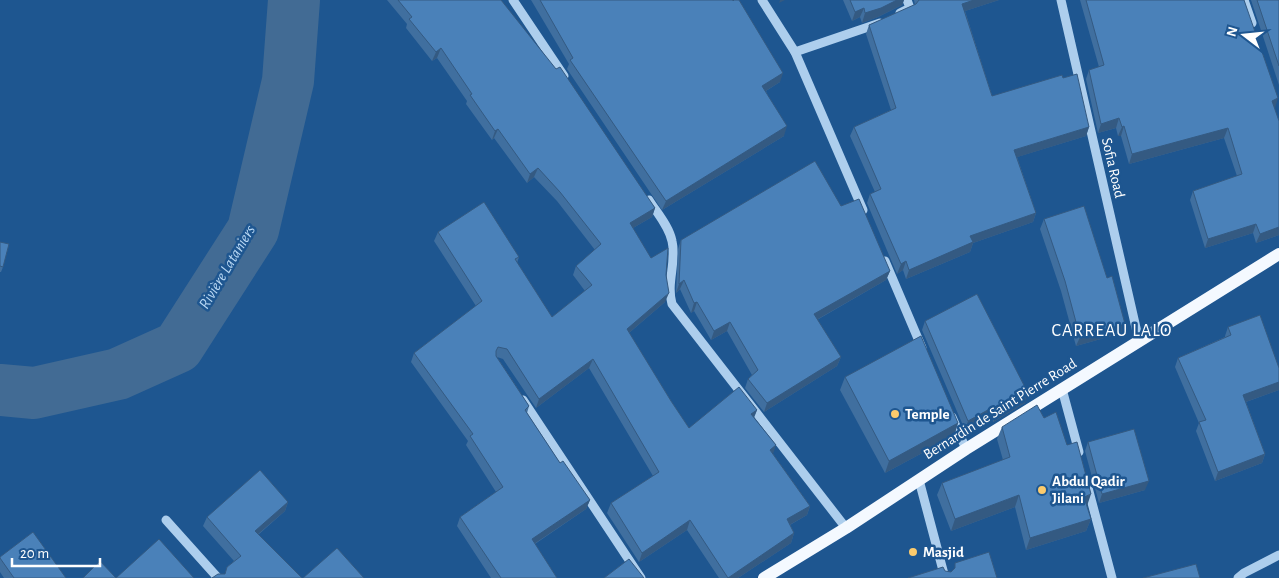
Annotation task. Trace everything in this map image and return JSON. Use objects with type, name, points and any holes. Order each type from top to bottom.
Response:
[{"type":"main road","name":"Bernardin de Saint Pierre Road","points":[[764,578],[846,528],[966,449],[1279,254]]},
{"type":"street","points":[[513,0],[568,81]]},
{"type":"street","points":[[762,0],[795,52],[869,224]]},
{"type":"street","points":[[795,52],[880,23],[910,8],[907,0]]},
{"type":"street","name":"Sofia Road","points":[[1061,0],[1139,341]]},
{"type":"street","points":[[1244,0],[1254,28]]},
{"type":"street","points":[[645,195],[667,228],[672,241],[673,255],[668,285],[672,304],[846,528]]},
{"type":"street","points":[[880,250],[927,359]]},
{"type":"street","points":[[1062,389],[1082,464]]},
{"type":"street","points":[[520,395],[642,578]]},
{"type":"street","points":[[947,404],[966,449]]},
{"type":"street","points":[[1085,474],[1112,578]]},
{"type":"street","points":[[919,480],[945,578]]},
{"type":"street","points":[[166,520],[218,578]]},
{"type":"street","points":[[1238,578],[1244,572],[1279,555]]},
{"type":"building","points":[[398,0],[501,0],[556,69],[560,67],[655,208],[630,223],[651,258],[668,248],[666,275],[669,293],[627,329],[689,428],[739,387],[757,410],[751,414],[776,445],[770,450],[810,506],[787,519],[794,533],[728,578],[690,520],[642,553],[611,503],[659,472],[593,359],[539,399],[507,349],[498,347],[496,351],[496,356],[529,406],[525,410],[560,463],[563,461],[590,500],[532,539],[557,578],[501,578],[460,517],[503,487],[470,436],[473,434],[414,353],[482,301],[438,232],[484,202],[519,257],[515,259],[552,317],[592,285],[576,266],[601,244],[560,192],[538,168],[530,174],[498,129],[495,131],[441,48],[436,52],[409,19],[412,17]]},
{"type":"building","points":[[540,0],[739,0],[783,73],[762,86],[787,126],[666,201],[570,60],[573,58]]},
{"type":"building","points":[[850,0],[897,0],[865,13],[864,8],[855,12]]},
{"type":"building","points":[[919,0],[974,0],[962,4],[992,96],[1062,75],[1063,78],[1077,74],[1089,127],[1014,150],[1036,213],[970,236],[973,242],[909,270],[906,261],[901,264],[870,194],[881,189],[854,127],[896,108],[869,25],[916,4]]},
{"type":"building","points":[[1086,0],[1244,0],[1278,98],[1272,101],[1279,121],[1279,227],[1260,234],[1256,224],[1208,239],[1193,191],[1242,174],[1228,128],[1132,154],[1124,126],[1122,127],[1119,118],[1101,124],[1089,70],[1104,65]]},
{"type":"building","points":[[1257,0],[1279,0],[1279,66]]},
{"type":"building","points":[[815,161],[841,206],[859,199],[890,271],[814,314],[841,357],[767,403],[748,379],[758,370],[730,322],[714,331],[697,302],[694,303],[684,280],[679,284],[681,240]]},
{"type":"building","points":[[1084,206],[1107,278],[1112,276],[1125,324],[1080,337],[1065,281],[1044,219]]},
{"type":"building","points":[[0,242],[9,244],[3,267],[0,266]]},
{"type":"building","points":[[977,294],[1028,393],[997,413],[995,406],[968,421],[925,321]]},
{"type":"building","points":[[1260,315],[1279,368],[1279,382],[1243,395],[1265,454],[1218,472],[1199,422],[1206,420],[1178,358],[1231,335],[1228,327]]},
{"type":"building","name":"Temple","points":[[921,336],[958,423],[889,461],[845,377]]},
{"type":"building","points":[[1037,405],[1044,418],[1056,412],[1067,445],[1077,442],[1091,494],[1084,497],[1091,519],[1030,538],[1019,495],[955,519],[942,483],[1010,457],[1002,427]]},
{"type":"building","points":[[1134,429],[1149,481],[1102,494],[1088,442]]},
{"type":"building","points":[[260,470],[288,502],[255,531],[302,578],[212,578],[218,574],[225,574],[227,567],[241,556],[207,517]]},
{"type":"building","points":[[33,532],[66,578],[14,578],[0,557]]},
{"type":"building","points":[[159,539],[194,578],[116,578]]},
{"type":"building","points":[[337,548],[364,578],[303,578]]},
{"type":"building","points":[[989,552],[997,578],[908,578],[943,567],[945,571],[951,572],[955,568],[955,563]]},
{"type":"building","points":[[629,559],[644,578],[604,578]]},
{"type":"building","points":[[100,561],[116,578],[83,578]]},
{"type":"building","points":[[1196,564],[1200,578],[1143,578]]},
{"type":"waterway","name":"Rivière Lataniers","points":[[0,390],[34,393],[118,374],[178,347],[253,230],[288,81],[294,0]]},
{"type":"place","name":"Temple","points":[[895,414]]},
{"type":"place","name":"Abdul Qadir Jilani","points":[[1042,490]]},
{"type":"place","name":"Masjid","points":[[913,552]]},
{"type":"district","name":"CARREAU LALO","points":[[1112,331]]}]
